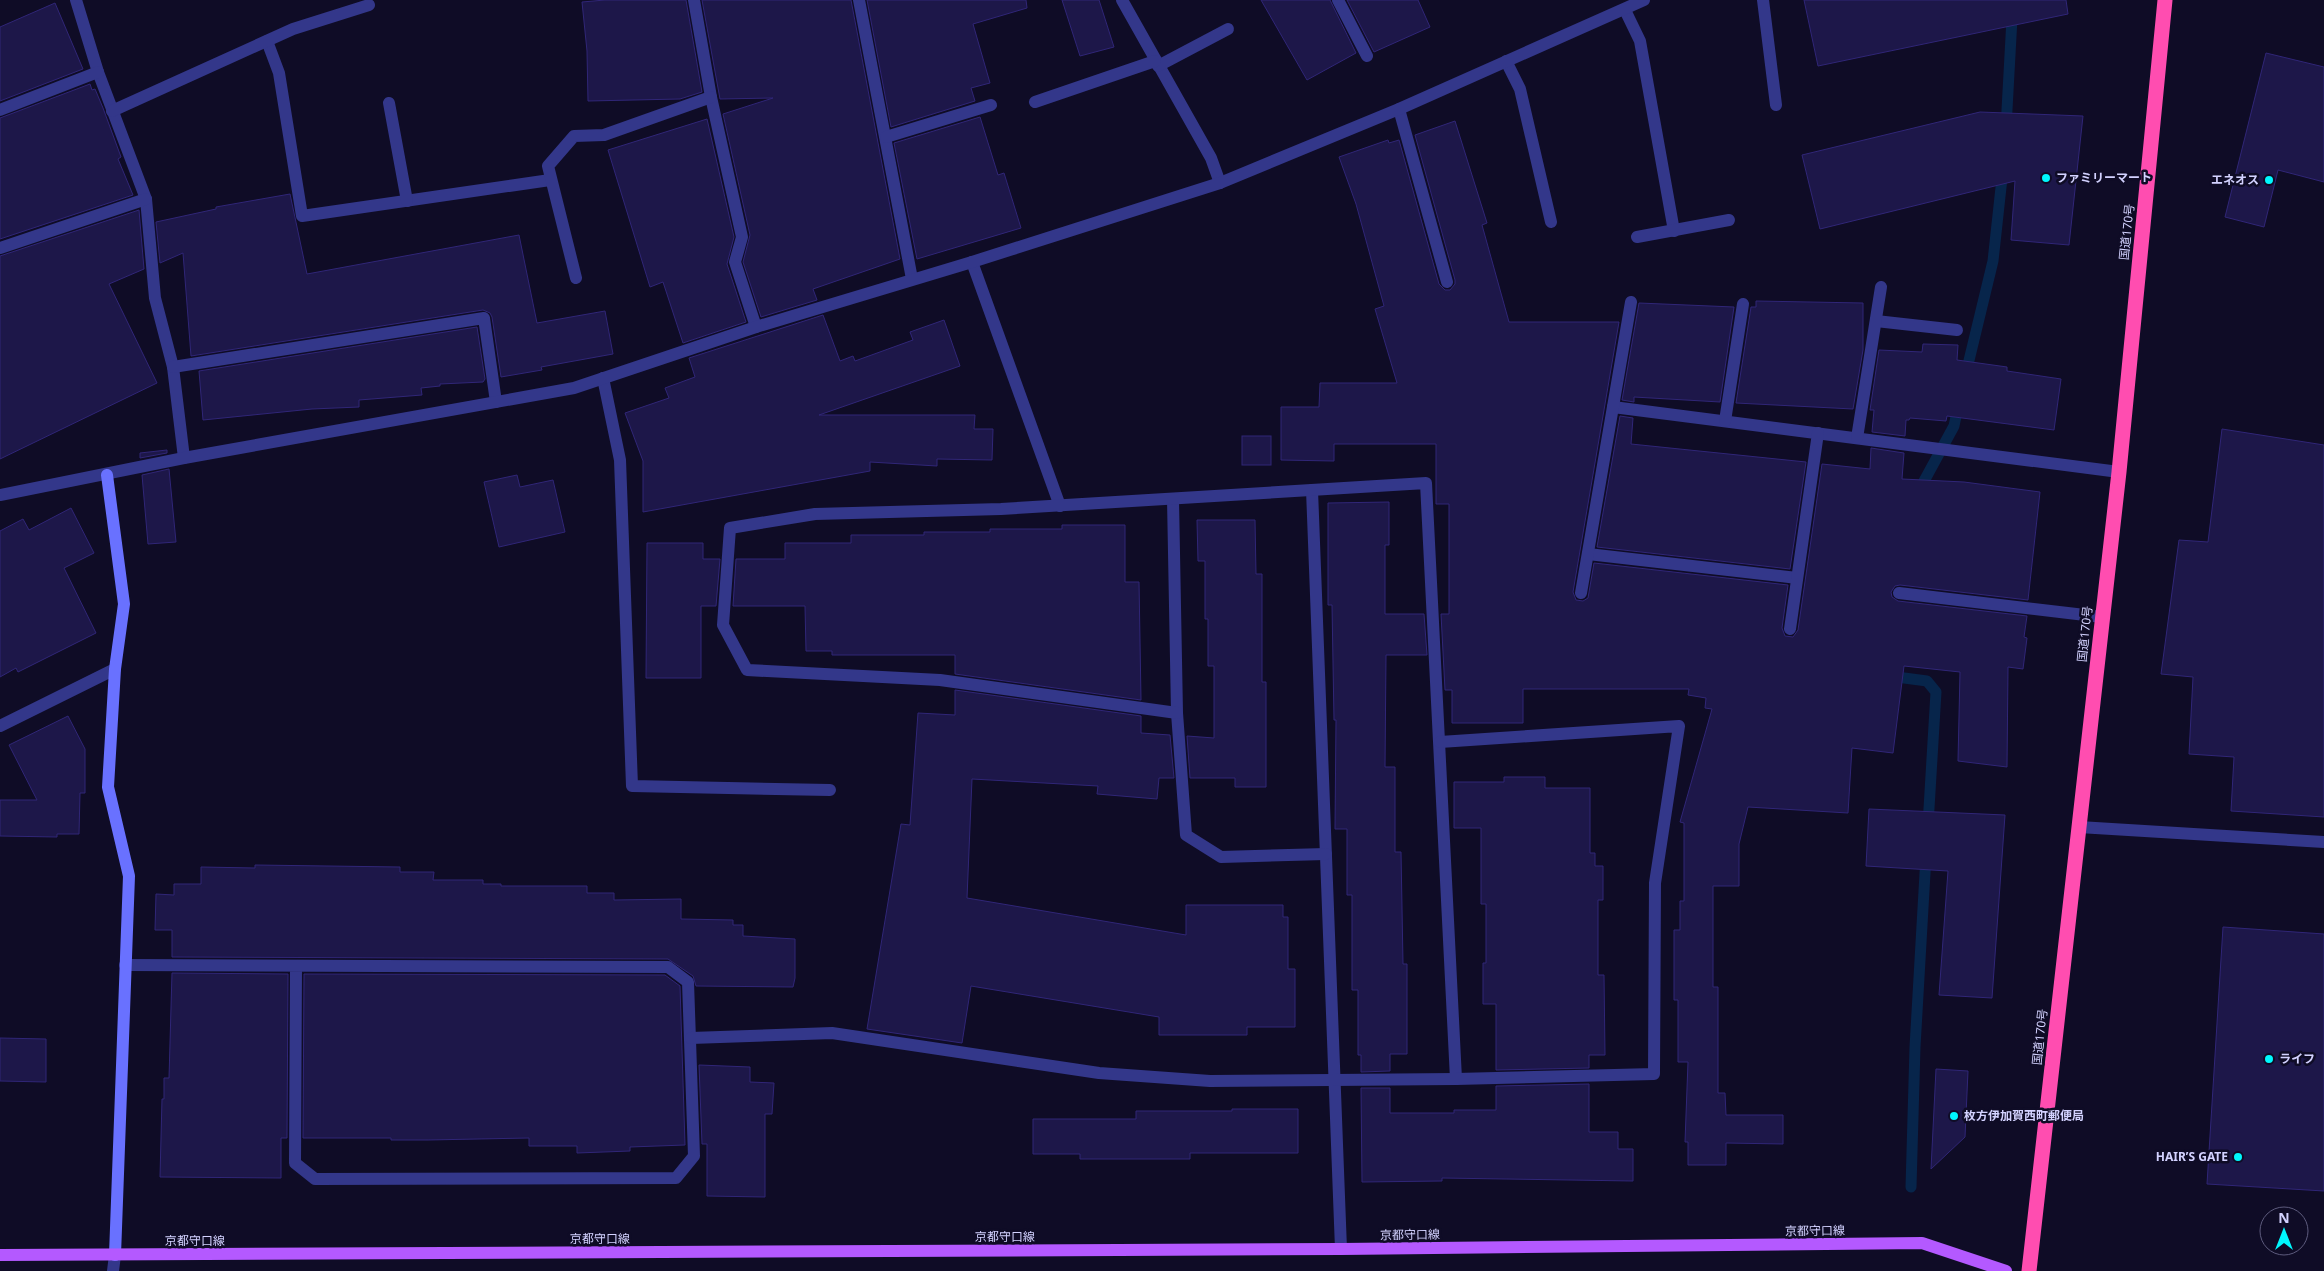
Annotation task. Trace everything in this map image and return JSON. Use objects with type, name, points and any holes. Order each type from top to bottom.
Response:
[{"type":"highway","name":"国道170号","points":[[2029,1271],[2119,472],[2165,0]]},
{"type":"main road","name":"京都守口線","points":[[0,1255],[1341,1249],[1922,1244],[2006,1271]]},
{"type":"street","points":[[76,0],[98,72],[146,199],[155,298],[173,368],[184,458]]},
{"type":"street","points":[[694,0],[711,97],[742,237],[735,262],[756,327]]},
{"type":"street","points":[[858,0],[912,279]]},
{"type":"street","points":[[1122,0],[1156,64],[1211,158],[1220,182]]},
{"type":"street","points":[[1338,0],[1368,56]]},
{"type":"street","points":[[0,495],[184,458],[574,388],[756,327],[972,262],[1220,182],[1399,109],[1644,0]]},
{"type":"street","points":[[1763,0],[1776,105]]},
{"type":"street","points":[[112,111],[292,28],[368,5]]},
{"type":"street","points":[[1625,10],[1640,40],[1674,230]]},
{"type":"street","points":[[1035,102],[1156,64],[1228,28]]},
{"type":"street","points":[[266,40],[279,73],[302,216],[550,180]]},
{"type":"street","points":[[1506,61],[1520,88],[1551,222]]},
{"type":"street","points":[[0,110],[98,72]]},
{"type":"street","points":[[576,278],[548,166],[574,136],[604,135],[711,97]]},
{"type":"street","points":[[389,103],[407,201]]},
{"type":"street","points":[[886,137],[991,105]]},
{"type":"street","points":[[1399,109],[1447,282]]},
{"type":"street","points":[[0,248],[146,199]]},
{"type":"street","points":[[1637,238],[1729,220]]},
{"type":"street","points":[[972,262],[1060,506]]},
{"type":"street","points":[[1857,438],[1881,287]]},
{"type":"street","points":[[1581,593],[1631,302]]},
{"type":"street","points":[[1725,421],[1743,304]]},
{"type":"street","points":[[173,368],[484,318],[496,402]]},
{"type":"street","points":[[1876,321],[1957,330]]},
{"type":"street","points":[[603,378],[620,460],[632,786],[830,790]]},
{"type":"street","points":[[1613,407],[2119,472]]},
{"type":"street","points":[[1790,629],[1818,433]]},
{"type":"street","points":[[107,475],[124,604],[115,668],[108,787],[128,876],[113,1271]]},
{"type":"street","points":[[1177,713],[940,680],[748,670],[723,625],[730,528],[815,514],[1001,510],[1426,483],[1456,1079]]},
{"type":"street","points":[[1312,490],[1341,1249]]},
{"type":"street","points":[[1173,499],[1177,713],[1186,835],[1221,857],[1326,854]]},
{"type":"street","points":[[1588,554],[1798,578]]},
{"type":"street","points":[[1899,593],[2102,617]]},
{"type":"street","points":[[0,726],[115,668]]},
{"type":"street","points":[[691,1038],[832,1033],[1099,1073],[1210,1081],[1456,1079],[1654,1074],[1655,883],[1679,726],[1440,742]]},
{"type":"street","points":[[2078,827],[2324,842]]},
{"type":"street","points":[[125,965],[668,967],[688,982],[694,1156],[676,1178],[315,1179],[295,1163],[296,966]]},
{"type":"building","points":[[605,0],[686,0],[702,92],[680,99],[588,101],[587,51],[582,2]]},
{"type":"building","points":[[702,0],[851,0],[900,259],[813,289],[817,300],[761,317],[743,262],[750,235],[723,114],[773,98],[720,99]]},
{"type":"building","points":[[867,0],[1026,0],[1027,8],[973,24],[990,83],[971,88],[975,101],[891,127]]},
{"type":"building","points":[[1062,0],[1099,0],[1114,47],[1080,56]]},
{"type":"building","points":[[1261,0],[1330,0],[1356,53],[1307,80]]},
{"type":"building","points":[[1347,0],[1418,0],[1430,27],[1374,52]]},
{"type":"building","points":[[1804,0],[2066,0],[2068,14],[1818,66]]},
{"type":"building","points":[[55,3],[83,69],[0,101],[0,27]]},
{"type":"building","points":[[2266,53],[2324,67],[2324,182],[2278,170],[2264,227],[2225,217]]},
{"type":"building","points":[[90,84],[92,90],[95,89],[103,108],[121,157],[118,159],[133,195],[0,239],[0,118]]},
{"type":"building","points":[[1980,112],[2083,116],[2069,245],[2011,240],[2015,181],[1820,229],[1802,155]]},
{"type":"building","points":[[980,117],[998,175],[1004,173],[1021,228],[917,259],[894,143]]},
{"type":"building","points":[[707,119],[734,237],[727,264],[746,322],[683,343],[663,282],[650,287],[608,150]]},
{"type":"building","points":[[1455,121],[1487,223],[1482,225],[1509,322],[1619,322],[1573,592],[1576,600],[1583,601],[1588,598],[1594,563],[1788,585],[1782,628],[1785,636],[1793,637],[1798,630],[1822,464],[1870,469],[1871,448],[1904,453],[1902,479],[1964,482],[2040,492],[2028,600],[1900,585],[1895,586],[1891,592],[1892,597],[1898,601],[2027,616],[2024,637],[2027,638],[2023,669],[2008,667],[2007,767],[1958,761],[1960,672],[1904,666],[1893,753],[1852,748],[1848,813],[1748,807],[1739,844],[1739,886],[1713,886],[1713,987],[1718,987],[1718,1093],[1725,1093],[1726,1115],[1783,1115],[1783,1144],[1726,1143],[1726,1165],[1688,1165],[1688,1142],[1685,1142],[1688,1062],[1678,1062],[1678,1000],[1674,1000],[1674,930],[1680,930],[1680,901],[1684,901],[1684,823],[1680,822],[1712,709],[1705,708],[1706,698],[1688,695],[1689,689],[1523,689],[1523,723],[1452,723],[1452,690],[1445,690],[1441,614],[1449,614],[1449,504],[1436,504],[1436,444],[1334,444],[1334,461],[1281,460],[1281,407],[1319,407],[1320,383],[1397,383],[1375,309],[1384,306],[1356,204],[1339,157],[1388,140],[1389,143],[1399,140],[1439,284],[1445,290],[1450,290],[1455,284],[1455,280],[1415,135]]},
{"type":"building","points":[[290,194],[307,274],[519,235],[537,323],[605,311],[613,354],[541,367],[542,370],[501,377],[492,317],[490,313],[483,310],[191,356],[183,253],[160,263],[156,222],[216,209],[216,207]]},
{"type":"building","points":[[139,210],[144,269],[109,284],[157,383],[0,459],[0,256]]},
{"type":"building","points":[[1756,301],[1863,303],[1863,350],[1853,409],[1736,403],[1751,307],[1756,307]]},
{"type":"building","points":[[1639,303],[1734,307],[1720,402],[1634,397],[1634,402],[1622,400]]},
{"type":"building","points":[[823,315],[840,361],[853,356],[855,361],[913,340],[910,332],[944,320],[960,366],[819,415],[975,415],[974,429],[993,429],[992,460],[937,459],[937,466],[870,462],[870,471],[643,512],[643,461],[625,413],[669,398],[665,388],[695,377],[689,358]]},
{"type":"building","points":[[477,327],[485,379],[483,382],[440,384],[440,386],[421,388],[422,395],[359,400],[359,407],[312,409],[203,420],[199,371]]},
{"type":"building","points":[[1923,344],[1958,345],[1957,360],[2007,367],[2007,371],[2061,379],[2054,430],[1947,416],[1946,421],[1910,418],[1906,420],[1905,436],[1872,432],[1874,410],[1870,410],[1879,350],[1922,352]]},
{"type":"building","points":[[1620,416],[1633,418],[1631,444],[1806,462],[1790,569],[1597,547]]},
{"type":"building","points":[[2222,429],[2324,445],[2324,817],[2231,811],[2234,757],[2189,754],[2193,677],[2161,674],[2179,540],[2208,542]]},
{"type":"building","points":[[1242,436],[1271,436],[1271,465],[1242,465]]},
{"type":"building","points":[[167,450],[167,453],[140,458],[140,453]]},
{"type":"building","points":[[169,469],[176,542],[148,544],[142,475]]},
{"type":"building","points":[[517,475],[520,487],[553,480],[565,532],[499,547],[484,482]]},
{"type":"building","points":[[1389,502],[1389,545],[1385,545],[1385,614],[1424,614],[1427,655],[1386,655],[1385,767],[1395,767],[1395,852],[1401,852],[1403,964],[1407,964],[1407,1054],[1390,1054],[1390,1071],[1361,1072],[1361,1055],[1358,1055],[1358,990],[1352,990],[1352,895],[1347,895],[1347,829],[1335,829],[1336,720],[1334,720],[1332,605],[1328,605],[1328,503]]},
{"type":"building","points":[[71,508],[94,553],[64,568],[96,633],[18,672],[16,668],[0,677],[0,531],[23,519],[29,530]]},
{"type":"building","points":[[1197,520],[1255,520],[1256,574],[1262,574],[1262,682],[1266,682],[1266,787],[1235,787],[1235,778],[1190,778],[1187,736],[1214,738],[1214,666],[1208,666],[1208,619],[1205,619],[1205,561],[1198,561]]},
{"type":"building","points":[[1062,525],[1125,525],[1125,582],[1139,582],[1141,700],[955,674],[955,655],[832,655],[832,651],[806,651],[805,606],[733,606],[736,559],[785,559],[785,543],[851,543],[851,535],[924,535],[924,532],[990,532],[990,529],[1062,529]]},
{"type":"building","points":[[647,543],[703,543],[703,559],[720,559],[716,606],[701,606],[701,678],[646,678]]},
{"type":"building","points":[[955,690],[1141,716],[1141,733],[1170,735],[1174,778],[1159,778],[1157,799],[1097,794],[1098,786],[972,779],[967,898],[1186,935],[1186,905],[1283,905],[1283,917],[1288,917],[1288,969],[1295,969],[1295,1027],[1247,1027],[1247,1035],[1159,1035],[1159,1017],[971,986],[962,1043],[867,1029],[901,824],[910,825],[918,713],[955,715]]},
{"type":"building","points":[[68,716],[85,749],[85,793],[80,793],[79,834],[57,834],[57,837],[0,836],[0,800],[37,800],[9,745]]},
{"type":"building","points":[[1504,777],[1545,777],[1545,788],[1590,788],[1590,853],[1595,853],[1595,866],[1603,866],[1603,900],[1598,900],[1598,975],[1604,975],[1605,1055],[1589,1055],[1589,1068],[1496,1070],[1496,1004],[1483,1004],[1483,963],[1486,963],[1486,904],[1481,904],[1481,828],[1454,828],[1454,782],[1504,782]]},
{"type":"building","points":[[1869,809],[2005,815],[1992,998],[1939,995],[1948,871],[1866,866]]},
{"type":"building","points":[[255,865],[400,867],[400,872],[434,872],[433,880],[483,880],[483,884],[501,884],[501,886],[587,886],[587,893],[614,893],[614,900],[681,899],[681,919],[733,920],[733,925],[743,925],[743,936],[795,939],[795,978],[793,987],[696,986],[693,976],[668,959],[172,957],[172,930],[155,930],[156,894],[174,895],[174,884],[201,884],[201,867],[255,868]]},
{"type":"building","name":"ライフ","points":[[2223,927],[2324,934],[2324,1191],[2207,1184]]},
{"type":"building","points":[[172,973],[288,974],[287,1138],[281,1138],[281,1178],[160,1177],[162,1099],[164,1099],[164,1078],[169,1078]]},
{"type":"building","points":[[304,974],[665,975],[680,986],[685,1145],[630,1147],[630,1151],[577,1153],[577,1146],[529,1146],[529,1138],[391,1140],[391,1138],[303,1138]]},
{"type":"building","points":[[0,1038],[46,1039],[46,1082],[0,1081]]},
{"type":"building","points":[[699,1065],[750,1067],[750,1082],[774,1083],[772,1114],[765,1114],[765,1197],[707,1196],[707,1144],[702,1144]]},
{"type":"building","points":[[1936,1069],[1968,1071],[1965,1137],[1931,1169]]},
{"type":"building","points":[[1589,1084],[1589,1132],[1618,1132],[1618,1149],[1633,1149],[1633,1181],[1442,1178],[1442,1181],[1362,1182],[1361,1088],[1390,1088],[1390,1113],[1454,1113],[1454,1110],[1496,1110],[1496,1086]]},
{"type":"building","points":[[1232,1109],[1298,1109],[1298,1153],[1190,1153],[1190,1159],[1080,1159],[1080,1154],[1033,1154],[1033,1119],[1136,1119],[1136,1111],[1232,1111]]},
{"type":"waterway","points":[[2006,128],[2013,0]]},
{"type":"waterway","points":[[1965,377],[1993,261],[2003,169]]},
{"type":"waterway","points":[[1917,494],[1954,426],[1959,402]]},
{"type":"waterway","points":[[1889,676],[1927,681],[1936,692],[1928,825]]},
{"type":"waterway","points":[[1911,1187],[1915,1047],[1926,856]]},
{"type":"place","name":"ファミリーマート","points":[[2046,178]]},
{"type":"place","name":"エネオス","points":[[2269,180]]},
{"type":"place","name":"ライフ","points":[[2269,1059]]},
{"type":"place","name":"枚方伊加賀西町郵便局","points":[[1954,1116]]},
{"type":"place","name":"HAIR’S GATE","points":[[2238,1157]]}]
